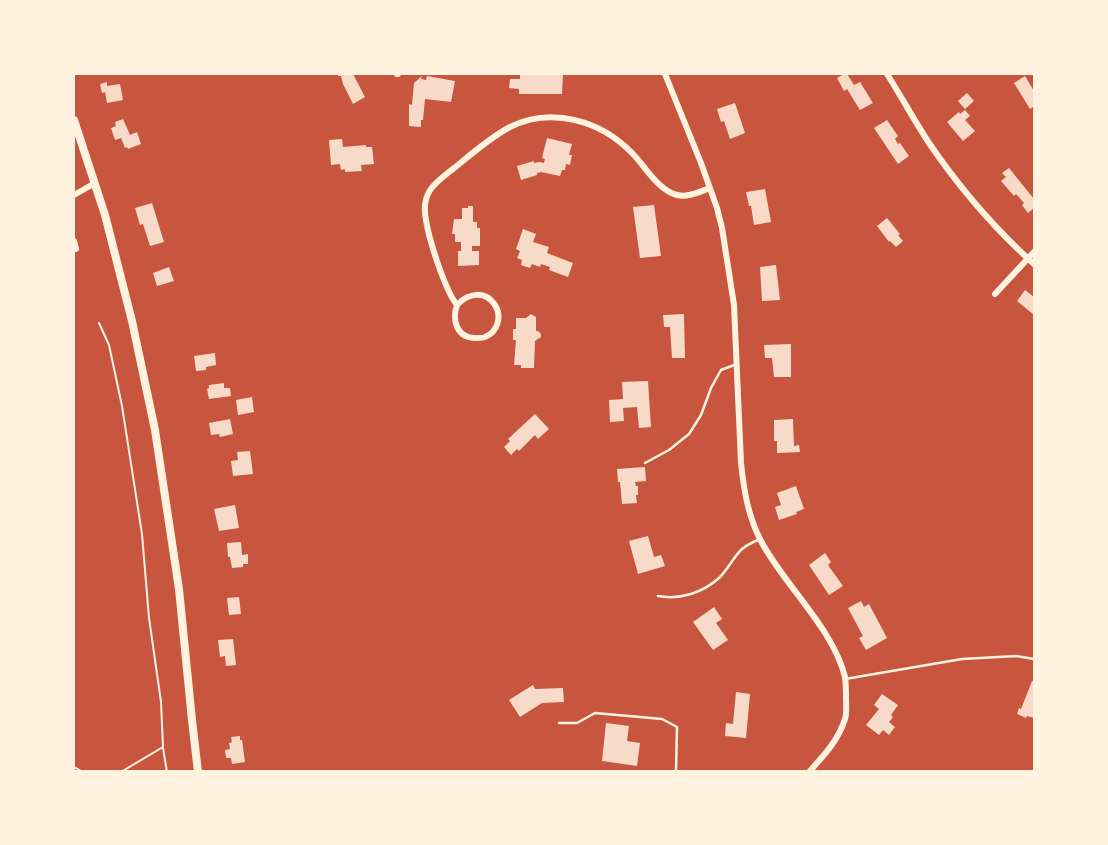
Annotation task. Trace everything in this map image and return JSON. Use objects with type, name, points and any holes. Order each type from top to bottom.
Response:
[{"type":"street","points":[[664,74],[717,208],[726,252],[734,305],[743,486],[749,512],[772,559],[835,652],[845,679],[846,716],[836,741],[809,772]]},
{"type":"street","points":[[887,74],[927,141],[948,170],[1031,262]]},
{"type":"street","points":[[457,305],[448,291],[427,225],[424,205],[427,195],[434,185],[493,137],[511,126],[545,117],[583,122],[617,139],[657,182],[674,194],[691,195],[710,188]]},
{"type":"street","points":[[74,120],[105,215],[132,321],[155,430],[179,589],[198,772]]},
{"type":"street","points":[[74,195],[94,183]]},
{"type":"street","points":[[74,241],[76,249]]},
{"type":"street","points":[[995,295],[1031,262],[1034,252]]},
{"type":"street","points":[[478,294],[491,300],[499,314],[495,330],[485,338],[467,337],[459,331],[455,323],[457,305],[468,296],[478,294]]},
{"type":"lane","points":[[645,463],[669,450],[689,434],[701,415],[721,370],[737,364]]},
{"type":"lane","points":[[658,596],[681,597],[707,587],[720,578],[746,545],[760,539]]},
{"type":"lane","points":[[845,679],[962,659],[1016,656],[1034,659]]},
{"type":"lane","points":[[559,723],[577,723],[595,713],[662,719],[677,727],[676,772]]},
{"type":"path","points":[[99,323],[109,345],[122,406],[140,521],[167,772]]},
{"type":"path","points":[[121,772],[163,747]]},
{"type":"path","points":[[74,767],[83,772]]},
{"type":"building","points":[[338,74],[353,74],[365,97],[353,104]]},
{"type":"building","points":[[520,74],[563,74],[562,94],[519,94],[519,89],[509,88],[510,79],[520,79]]},
{"type":"building","points":[[847,74],[854,85],[860,82],[873,103],[860,110],[837,78]]},
{"type":"building","points":[[422,76],[421,79],[426,80],[427,76],[455,81],[451,102],[425,99],[421,127],[409,126],[409,104],[412,105],[414,83]]},
{"type":"building","points":[[1025,76],[1034,91],[1034,106],[1030,109],[1014,83]]},
{"type":"building","points":[[107,82],[107,86],[120,84],[123,100],[107,103],[100,84]]},
{"type":"building","points":[[967,93],[974,101],[965,109],[958,101]]},
{"type":"building","points":[[735,103],[745,133],[730,139],[717,109]]},
{"type":"building","points":[[965,110],[970,116],[965,120],[975,131],[963,141],[947,122]]},
{"type":"building","points":[[123,119],[130,135],[137,132],[141,144],[128,149],[121,138],[115,140],[111,128],[116,126],[115,122]]},
{"type":"building","points":[[887,120],[898,136],[895,139],[898,144],[900,143],[909,156],[898,164],[874,128]]},
{"type":"building","points":[[547,138],[572,144],[570,165],[566,164],[560,176],[541,172],[521,180],[517,166],[534,161],[544,163],[545,159],[542,158]]},
{"type":"building","points":[[342,139],[343,147],[372,147],[374,164],[361,165],[362,171],[345,172],[345,169],[341,170],[340,164],[331,165],[329,140]]},
{"type":"building","points":[[1009,168],[1034,199],[1034,208],[1028,213],[1022,205],[1024,203],[1001,181],[1006,177],[1002,173]]},
{"type":"building","points":[[765,189],[771,222],[754,225],[746,192]]},
{"type":"building","points":[[152,203],[164,242],[150,246],[135,208]]},
{"type":"building","points":[[654,205],[661,256],[640,258],[633,207]]},
{"type":"building","points":[[473,206],[473,222],[477,222],[477,228],[480,228],[480,246],[472,246],[472,251],[479,251],[479,265],[458,266],[461,242],[455,242],[455,234],[452,234],[454,219],[462,219],[462,208]]},
{"type":"building","points":[[887,218],[903,241],[896,247],[877,226]]},
{"type":"building","points":[[523,229],[536,234],[533,242],[549,247],[547,253],[573,263],[568,277],[541,264],[540,267],[532,264],[530,268],[521,265],[522,260],[517,258],[520,251],[516,249]]},
{"type":"building","points":[[776,265],[780,300],[762,301],[760,267]]},
{"type":"building","points":[[169,267],[174,281],[157,286],[153,273]]},
{"type":"building","points":[[1025,290],[1034,297],[1034,315],[1017,301]]},
{"type":"building","points":[[531,314],[536,317],[536,331],[541,337],[535,341],[534,368],[521,368],[521,365],[514,365],[516,340],[513,340],[513,329],[516,329],[516,318],[526,318]]},
{"type":"building","points":[[684,314],[685,358],[672,358],[670,327],[664,327],[663,315]]},
{"type":"building","points":[[791,344],[791,377],[774,377],[772,358],[765,358],[764,345]]},
{"type":"building","points":[[215,353],[216,365],[196,371],[194,356]]},
{"type":"building","points":[[648,381],[651,427],[639,428],[637,407],[623,408],[624,421],[610,422],[609,400],[623,399],[622,382]]},
{"type":"building","points":[[224,383],[224,388],[230,388],[231,396],[209,399],[209,385]]},
{"type":"building","points":[[252,397],[254,412],[238,415],[236,400]]},
{"type":"building","points":[[535,414],[549,429],[538,439],[535,435],[511,455],[504,447],[510,441],[508,439]]},
{"type":"building","points":[[230,419],[233,434],[220,437],[219,434],[211,435],[209,423]]},
{"type":"building","points":[[793,419],[794,446],[799,445],[800,452],[777,453],[774,420]]},
{"type":"building","points":[[250,451],[253,474],[233,476],[231,461],[238,460],[237,452]]},
{"type":"building","points":[[645,467],[646,481],[635,482],[638,486],[637,503],[622,504],[617,469]]},
{"type":"building","points":[[796,486],[804,509],[779,520],[775,507],[781,505],[777,493]]},
{"type":"building","points":[[235,505],[239,528],[219,531],[214,509]]},
{"type":"building","points":[[648,536],[654,557],[661,555],[665,566],[638,574],[629,541]]},
{"type":"building","points":[[241,542],[242,555],[248,554],[248,564],[232,568],[227,543]]},
{"type":"building","points":[[825,553],[831,562],[828,565],[843,586],[829,595],[809,565]]},
{"type":"building","points":[[239,597],[241,614],[229,615],[227,598]]},
{"type":"building","points":[[861,601],[864,607],[869,604],[887,638],[866,650],[859,638],[863,636],[848,608]]},
{"type":"building","points":[[714,607],[722,619],[716,623],[728,640],[713,650],[693,622]]},
{"type":"building","points":[[233,639],[236,665],[226,666],[225,656],[220,657],[218,640]]},
{"type":"building","points":[[1032,681],[1034,718],[1026,718],[1017,714]]},
{"type":"building","points":[[533,685],[535,689],[563,688],[564,702],[542,703],[520,717],[509,700]]},
{"type":"building","points":[[736,692],[750,694],[746,738],[725,736],[726,723],[733,724]]},
{"type":"building","points":[[882,694],[898,705],[891,715],[893,717],[889,722],[895,727],[889,735],[883,730],[879,735],[866,725],[879,709],[874,705]]},
{"type":"building","points":[[606,723],[629,726],[627,741],[640,743],[637,766],[602,761]]},
{"type":"building","points":[[240,736],[245,762],[232,764],[231,758],[226,758],[225,750],[230,749],[231,737]]}]
